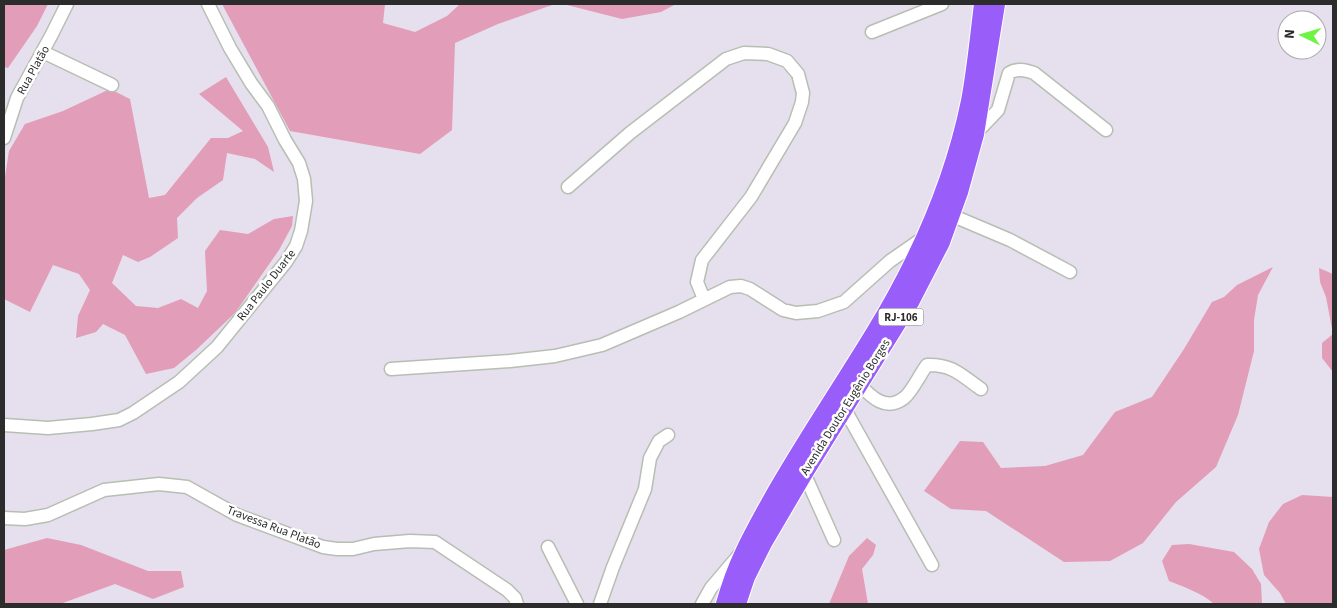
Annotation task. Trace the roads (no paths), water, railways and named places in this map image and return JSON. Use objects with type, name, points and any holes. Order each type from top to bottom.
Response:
[{"type":"highway","name":"Avenida Doutor Eugênio Borges","points":[[725,604],[732,577],[743,552],[779,487],[903,284],[926,236],[946,189],[970,101],[983,4]]},
{"type":"highway","name":"Avenida Doutor Eugênio Borges","points":[[737,604],[746,577],[763,543],[804,472],[910,302],[941,242],[959,192],[975,134],[996,4]]},
{"type":"street","name":"Rua Platão","points":[[4,138],[17,98],[67,4]]},
{"type":"street","name":"Rua Paulo Duarte","points":[[4,425],[48,428],[92,424],[119,420],[133,413],[179,382],[217,347],[286,262],[296,246],[301,231],[306,201],[304,179],[299,163],[268,106],[230,48],[208,4]]},
{"type":"street","points":[[872,32],[942,4]]},
{"type":"street","points":[[43,52],[112,86]]},
{"type":"street","points":[[568,186],[630,133],[726,59],[744,53],[768,54],[787,61],[798,74],[803,92],[802,102],[795,123],[751,196],[702,260],[697,282],[704,299]]},
{"type":"street","points":[[975,134],[998,110],[1009,73],[1022,70],[1034,73],[1106,130]]},
{"type":"street","points":[[951,215],[1010,240],[1070,272]]},
{"type":"street","points":[[391,369],[510,361],[554,356],[602,346],[730,287],[741,286],[766,298],[782,310],[796,313],[818,311],[844,302],[890,261],[926,236]]},
{"type":"street","points":[[859,384],[872,398],[883,403],[895,402],[905,398],[927,365],[939,364],[948,366],[981,389]]},
{"type":"street","points":[[844,408],[932,565]]},
{"type":"street","points":[[600,604],[645,489],[650,458],[659,441],[668,435]]},
{"type":"street","points":[[804,472],[834,540]]},
{"type":"street","name":"Travessa Rua Platão","points":[[4,518],[25,519],[48,515],[104,490],[159,484],[188,487],[237,515],[322,547],[353,549],[374,544],[410,540],[435,542],[507,590],[515,598],[517,604]]},
{"type":"street","points":[[548,548],[577,604]]},
{"type":"street","points":[[702,604],[711,588],[743,552]]}]
